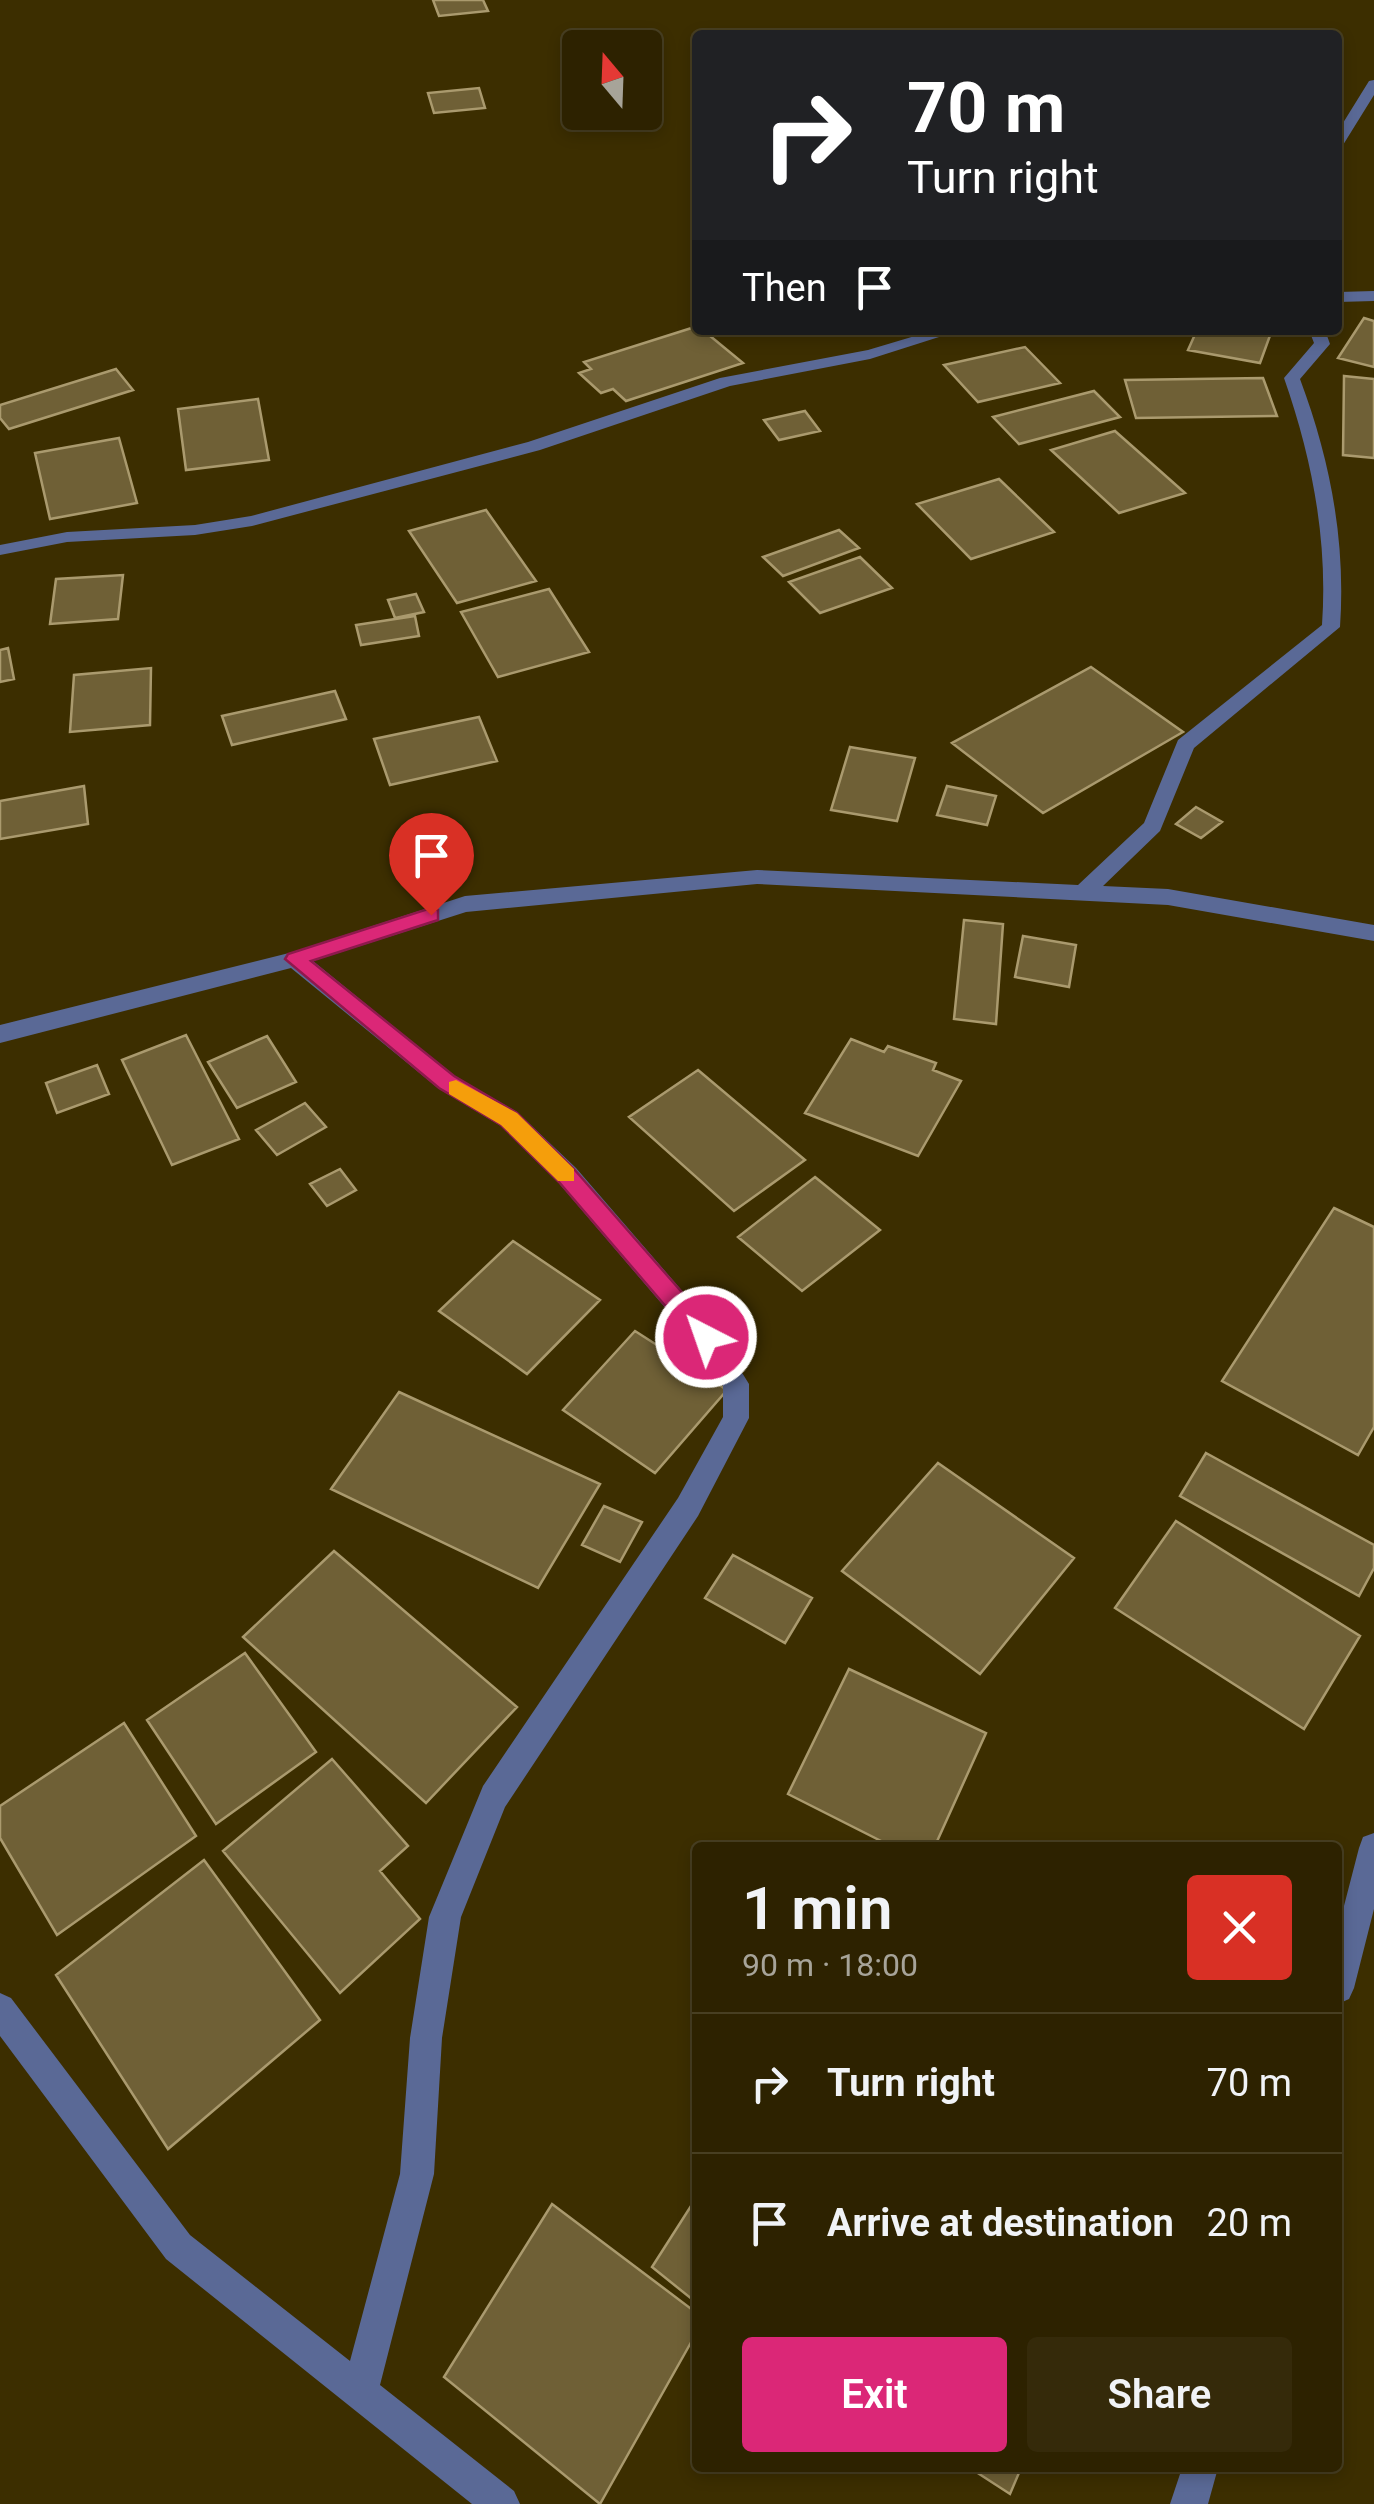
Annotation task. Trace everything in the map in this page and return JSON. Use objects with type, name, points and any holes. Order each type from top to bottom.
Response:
[{"type":"street","points":[[1342,136],[1374,84]]},
{"type":"street","points":[[1342,298],[1374,296]]},
{"type":"street","points":[[0,550],[67,537],[195,530],[252,521],[534,446],[726,382],[870,354],[925,335]]},
{"type":"street","points":[[1083,893],[1152,826],[1186,745],[1331,626],[1336,583],[1334,541],[1305,411],[1292,378],[1322,344],[1318,335]]},
{"type":"street","points":[[0,1034],[295,959],[465,904],[758,877],[1168,897],[1374,932]]},
{"type":"street","points":[[295,959],[446,1082],[509,1119],[566,1176],[681,1308],[736,1384],[736,1418],[688,1507],[494,1797],[445,1917],[426,2038],[417,2174],[360,2392]]},
{"type":"street","points":[[1342,1972],[1374,1848]]},
{"type":"street","points":[[0,2010],[178,2246],[501,2504]]},
{"type":"street","points":[[1189,2504],[1199,2472]]},
{"type":"building","points":[[433,0],[483,0],[488,11],[439,16]]},
{"type":"building","points":[[479,88],[485,108],[434,113],[428,93]]},
{"type":"building","points":[[1364,318],[1374,321],[1374,367],[1338,358]]},
{"type":"building","points":[[692,328],[692,335],[709,335],[743,363],[626,401],[613,389],[601,393],[579,373],[591,369],[584,362]]},
{"type":"building","points":[[1195,335],[1270,335],[1260,363],[1188,350]]},
{"type":"building","points":[[1025,347],[1060,383],[978,402],[944,365]]},
{"type":"building","points":[[116,369],[133,390],[9,429],[0,418],[0,405]]},
{"type":"building","points":[[1344,376],[1374,379],[1374,458],[1343,455]]},
{"type":"building","points":[[1263,378],[1277,416],[1136,418],[1125,380]]},
{"type":"building","points":[[1094,391],[1120,417],[1019,444],[993,417]]},
{"type":"building","points":[[258,399],[269,460],[186,470],[178,409]]},
{"type":"building","points":[[805,411],[820,431],[779,440],[764,420]]},
{"type":"building","points":[[1115,431],[1185,493],[1119,513],[1051,450]]},
{"type":"building","points":[[119,438],[137,503],[50,519],[35,453]]},
{"type":"building","points":[[999,479],[1054,532],[971,559],[917,504]]},
{"type":"building","points":[[486,510],[536,581],[457,603],[409,531]]},
{"type":"building","points":[[839,530],[859,548],[783,576],[763,557]]},
{"type":"building","points":[[860,557],[892,588],[820,613],[789,582]]},
{"type":"building","points":[[123,575],[118,619],[50,624],[56,579]]},
{"type":"building","points":[[549,589],[589,652],[498,677],[461,612]]},
{"type":"building","points":[[416,594],[424,612],[395,618],[388,600]]},
{"type":"building","points":[[415,616],[419,636],[361,645],[356,625]]},
{"type":"building","points":[[8,648],[14,679],[0,682],[0,650]]},
{"type":"building","points":[[1091,667],[1183,732],[1043,813],[952,743]]},
{"type":"building","points":[[151,668],[150,725],[70,732],[74,675]]},
{"type":"building","points":[[335,691],[346,719],[232,745],[222,716]]},
{"type":"building","points":[[479,717],[497,761],[390,785],[374,739]]},
{"type":"building","points":[[850,747],[915,758],[897,821],[831,810]]},
{"type":"building","points":[[84,786],[88,824],[0,839],[0,801]]},
{"type":"building","points":[[947,786],[996,796],[987,825],[937,815]]},
{"type":"building","points":[[1196,807],[1222,822],[1201,838],[1176,824]]},
{"type":"building","points":[[964,920],[1003,924],[996,1024],[954,1019]]},
{"type":"building","points":[[1023,936],[1076,945],[1069,987],[1015,977]]},
{"type":"building","points":[[186,1035],[239,1139],[172,1165],[122,1060]]},
{"type":"building","points":[[267,1036],[296,1082],[237,1108],[208,1062]]},
{"type":"building","points":[[851,1039],[884,1052],[888,1046],[936,1063],[933,1070],[961,1081],[918,1156],[805,1113]]},
{"type":"building","points":[[97,1065],[109,1094],[57,1113],[46,1083]]},
{"type":"building","points":[[698,1070],[805,1160],[734,1211],[629,1117]]},
{"type":"building","points":[[305,1103],[326,1127],[277,1155],[256,1130]]},
{"type":"building","points":[[340,1169],[356,1190],[327,1206],[310,1184]]},
{"type":"building","points":[[815,1177],[880,1230],[802,1291],[738,1237]]},
{"type":"building","points":[[1334,1208],[1374,1227],[1374,1427],[1358,1455],[1222,1381]]},
{"type":"building","points":[[513,1241],[600,1300],[527,1374],[439,1311]]},
{"type":"building","points":[[635,1331],[727,1390],[655,1473],[563,1410]]},
{"type":"building","points":[[399,1392],[600,1484],[538,1588],[331,1489]]},
{"type":"building","points":[[1206,1453],[1374,1545],[1374,1568],[1359,1596],[1180,1496]]},
{"type":"building","points":[[938,1463],[1074,1558],[980,1674],[842,1571]]},
{"type":"building","points":[[604,1506],[642,1522],[620,1562],[582,1545]]},
{"type":"building","points":[[1176,1521],[1360,1636],[1304,1729],[1115,1608]]},
{"type":"building","points":[[334,1551],[517,1707],[426,1803],[243,1637]]},
{"type":"building","points":[[733,1555],[812,1598],[785,1643],[705,1598]]},
{"type":"building","points":[[245,1653],[316,1752],[216,1824],[147,1720]]},
{"type":"building","points":[[849,1669],[986,1733],[937,1842],[883,1842],[788,1794]]},
{"type":"building","points":[[124,1723],[196,1836],[57,1935],[0,1838],[0,1806]]},
{"type":"building","points":[[332,1759],[408,1846],[380,1871],[420,1919],[340,1993],[223,1851]]},
{"type":"building","points":[[204,1860],[320,2020],[168,2149],[56,1975]]},
{"type":"building","points":[[552,2204],[692,2309],[692,2341],[600,2504],[444,2377]]},
{"type":"building","points":[[692,2204],[692,2299],[652,2267]]},
{"type":"building","points":[[976,2472],[1019,2472],[1010,2494]]},
{"type":"slow traffic","points":[[456,1088],[509,1119],[566,1175]]},
{"type":"route","points":[[431,915],[295,959],[446,1082],[509,1119],[566,1176],[706,1337]]}]
